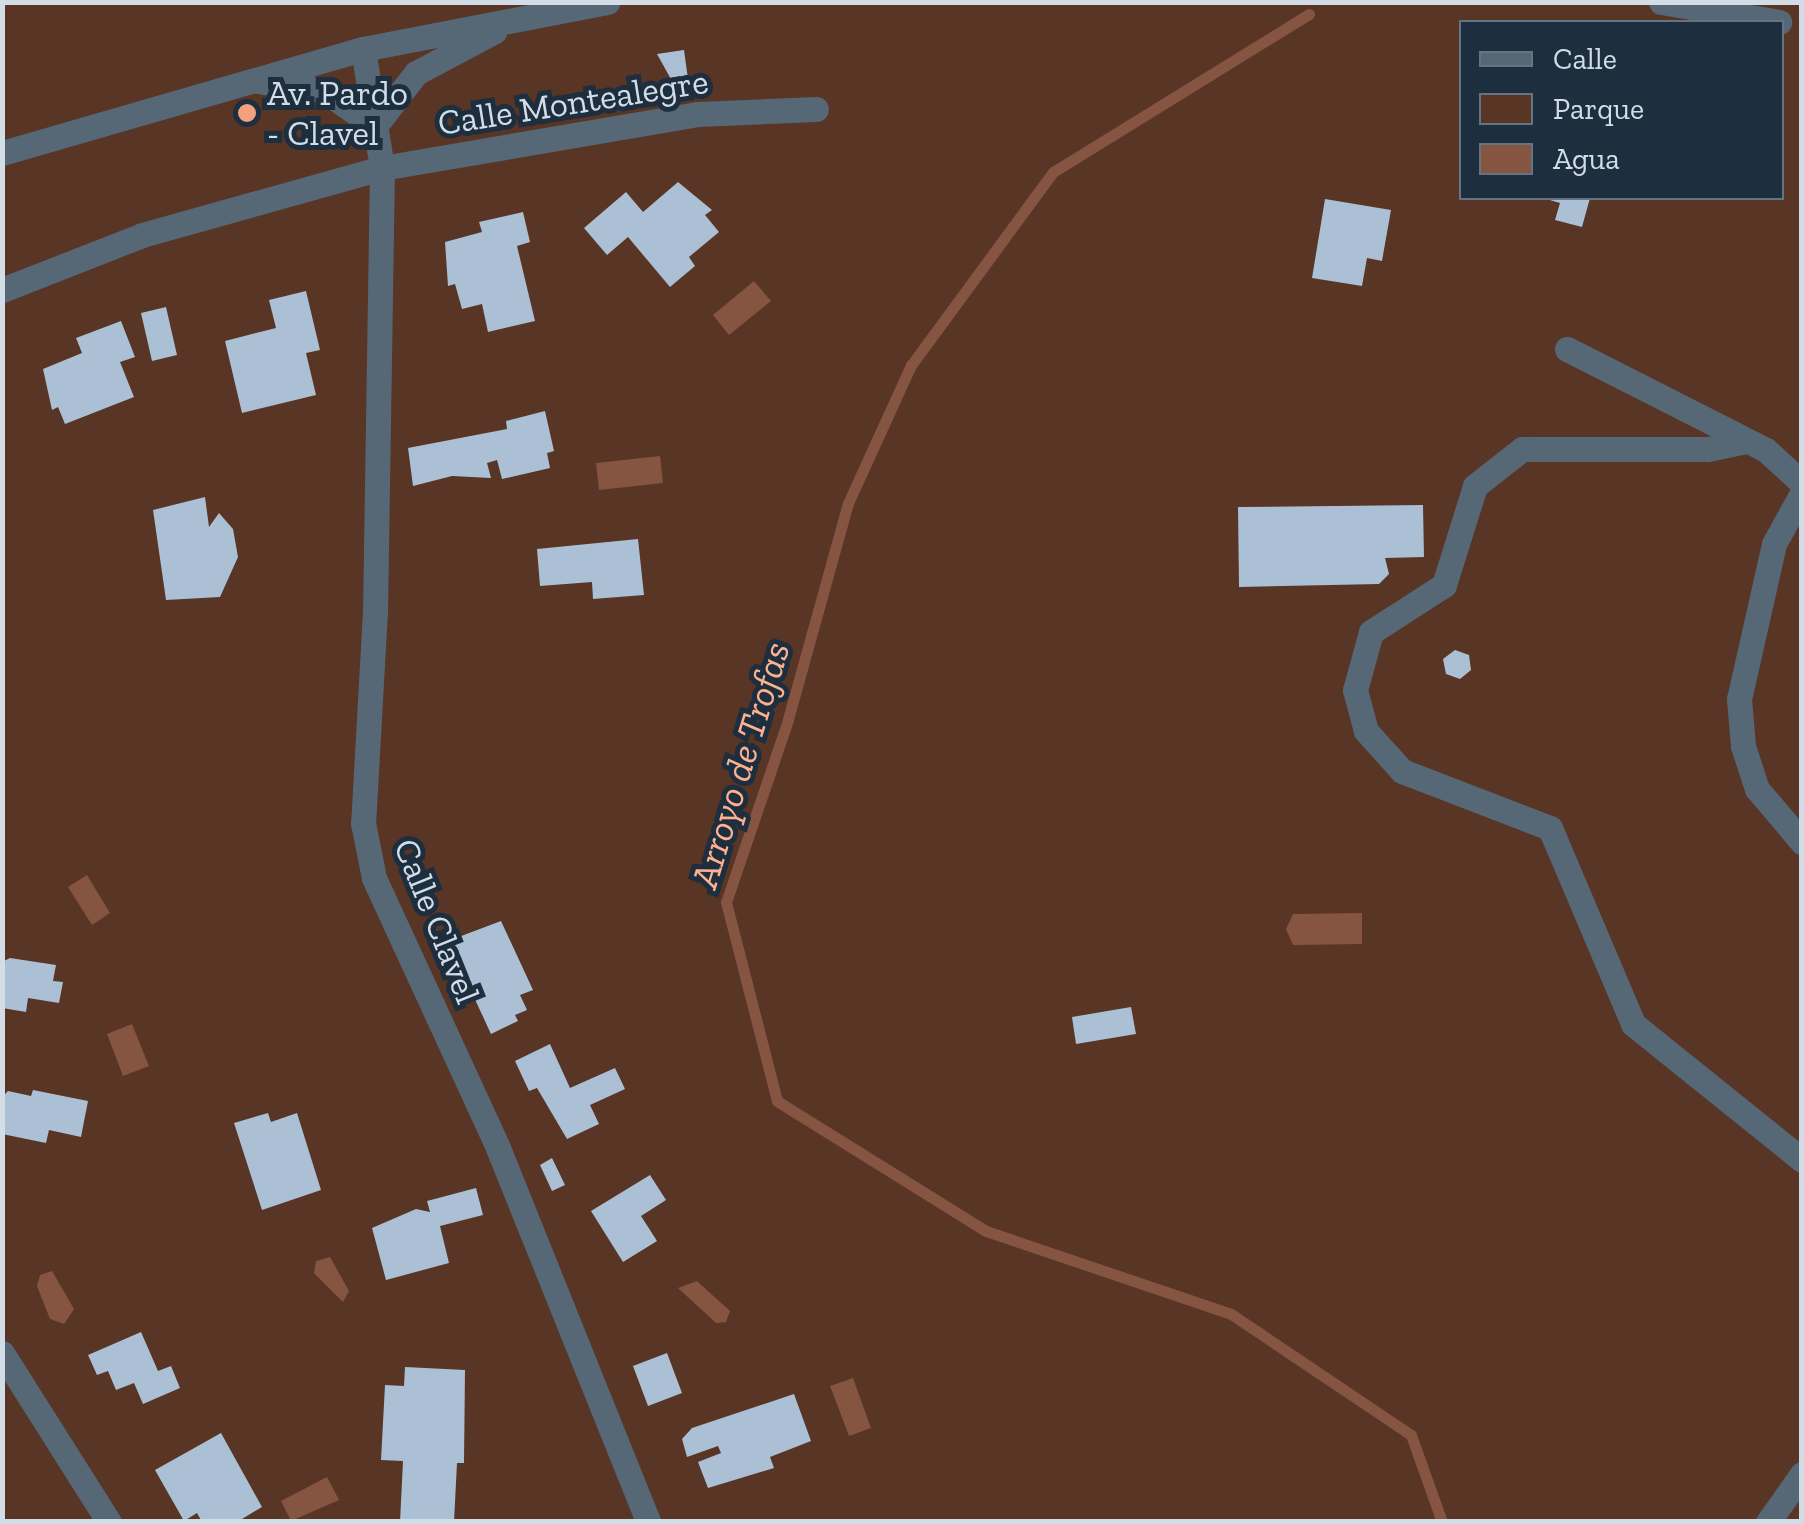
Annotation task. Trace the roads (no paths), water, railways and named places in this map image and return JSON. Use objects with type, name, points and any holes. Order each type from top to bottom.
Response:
[{"type":"street","points":[[2,153],[362,49],[608,2]]},
{"type":"street","points":[[1662,2],[1763,20]]},
{"type":"street","points":[[250,79],[323,90],[375,126],[416,73],[522,16]]},
{"type":"street","name":"Calle Clavel","points":[[362,49],[382,168],[375,611],[363,823],[374,878],[498,1148],[648,1522]]},
{"type":"street","name":"Calle Montealegre","points":[[2,290],[142,235],[382,168],[698,114],[816,109]]},
{"type":"street","points":[[1567,349],[1766,450],[1802,483]]},
{"type":"street","points":[[1746,441],[1707,449],[1522,450],[1475,486],[1444,585],[1370,632],[1355,690],[1366,730],[1402,771],[1550,828],[1633,1024],[1802,1160]]},
{"type":"street","points":[[1802,493],[1774,544],[1740,699],[1743,746],[1757,789],[1802,842]]},
{"type":"street","points":[[4,1361],[109,1522]]},
{"type":"street","points":[[1768,1522],[1802,1474]]},
{"type":"water","points":[[754,281],[771,301],[729,335],[713,315]]},
{"type":"water","points":[[660,456],[663,483],[599,490],[596,463]]},
{"type":"water","points":[[87,875],[110,913],[92,925],[68,887]]},
{"type":"water","points":[[1362,913],[1362,944],[1293,945],[1286,929],[1293,914]]},
{"type":"water","points":[[132,1024],[149,1066],[123,1076],[107,1034]]},
{"type":"water","points":[[330,1257],[349,1291],[343,1302],[314,1273],[316,1261]]},
{"type":"water","points":[[52,1271],[74,1309],[64,1324],[50,1319],[37,1286],[40,1275]]},
{"type":"water","points":[[697,1281],[730,1311],[726,1322],[716,1323],[678,1288]]},
{"type":"water","points":[[853,1378],[871,1428],[849,1436],[830,1386]]},
{"type":"water","points":[[327,1477],[339,1500],[291,1521],[281,1501]]},
{"type":"waterway","name":"Arroyo de Trofas","points":[[1309,14],[1053,172],[911,365],[848,503],[788,720],[726,902],[777,1101],[986,1231],[1231,1314],[1411,1435],[1442,1522]]},
{"type":"place","name":"Av. Pardo - Clavel","points":[[247,113]]}]
